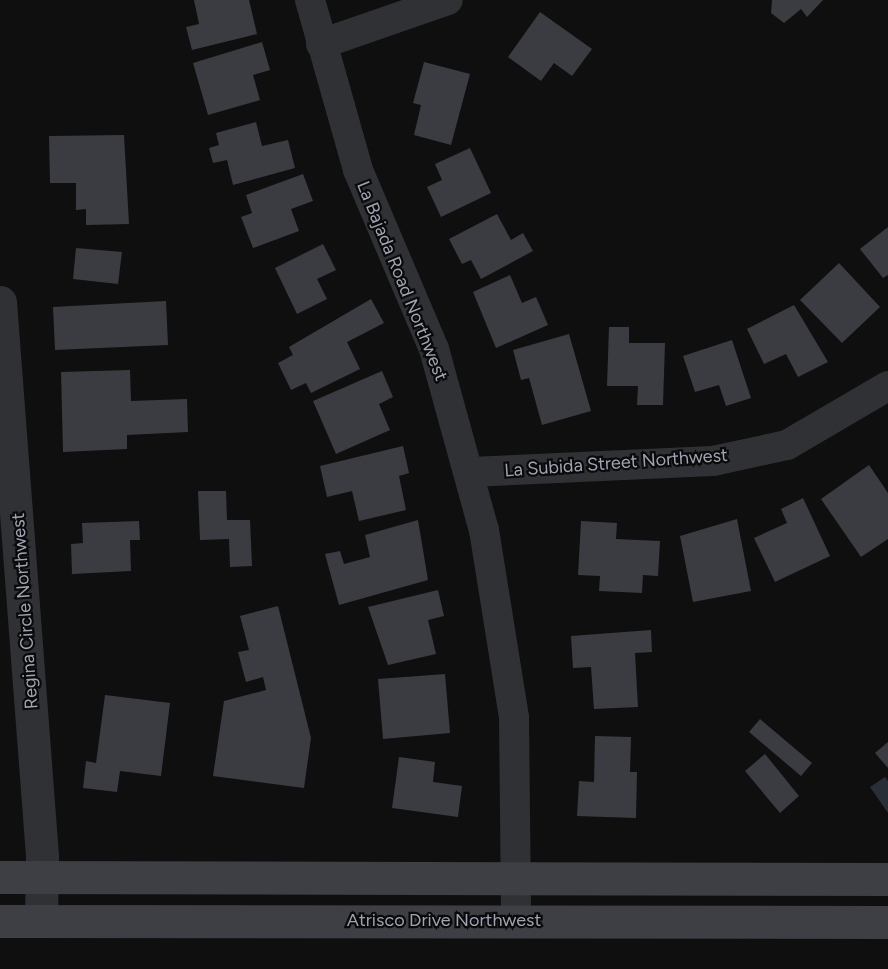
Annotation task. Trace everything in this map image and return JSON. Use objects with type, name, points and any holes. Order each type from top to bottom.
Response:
[{"type":"main road","points":[[0,877],[888,879]]},
{"type":"main road","name":"Atrisco Drive Northwest","points":[[0,921],[888,922]]},
{"type":"street","name":"La Bajada Road Northwest","points":[[310,0],[358,170],[434,349],[470,472],[502,621],[513,707],[516,920]]},
{"type":"street","points":[[321,44],[448,0]]},
{"type":"street","name":"Regina Circle Northwest","points":[[0,302],[43,877],[41,921]]},
{"type":"street","name":"La Subida Street Northwest","points":[[470,472],[713,461],[787,445],[888,386]]},
{"type":"shaded area","points":[[885,777],[888,781],[888,813],[870,787]]},
{"type":"building","points":[[194,0],[249,0],[257,34],[192,50],[186,27],[199,24]]},
{"type":"building","points":[[772,0],[823,0],[807,17],[801,9],[784,23],[771,13]]},
{"type":"building","points":[[540,12],[592,49],[572,76],[554,63],[541,81],[508,57]]},
{"type":"building","points":[[262,42],[270,70],[253,75],[260,100],[208,115],[193,63]]},
{"type":"building","points":[[424,62],[470,74],[451,145],[414,135],[421,105],[413,103]]},
{"type":"building","points":[[256,122],[262,146],[288,140],[295,168],[233,185],[227,160],[213,163],[209,148],[219,145],[216,133]]},
{"type":"building","points":[[124,135],[129,224],[86,225],[86,209],[76,210],[76,183],[50,183],[49,136]]},
{"type":"building","points":[[470,148],[491,193],[441,217],[427,187],[442,180],[435,164]]},
{"type":"building","points":[[303,174],[313,201],[291,209],[299,231],[253,248],[241,217],[252,213],[246,195]]},
{"type":"building","points":[[497,214],[511,240],[523,233],[533,251],[481,279],[471,260],[462,264],[449,239]]},
{"type":"building","points":[[888,227],[888,275],[883,278],[860,249]]},
{"type":"building","points":[[323,244],[336,270],[317,279],[327,299],[297,314],[275,268]]},
{"type":"building","points":[[76,248],[122,252],[118,284],[73,279]]},
{"type":"building","points":[[839,263],[880,307],[842,343],[800,300]]},
{"type":"building","points":[[510,275],[522,303],[536,297],[548,325],[496,348],[473,292]]},
{"type":"building","points":[[371,299],[384,323],[347,342],[360,369],[311,393],[306,383],[291,390],[278,363],[293,355],[289,347]]},
{"type":"building","points":[[166,301],[168,345],[55,350],[53,307]]},
{"type":"building","points":[[794,305],[828,362],[798,377],[786,354],[764,364],[747,329]]},
{"type":"building","points":[[609,327],[629,327],[629,343],[665,343],[663,405],[637,405],[638,386],[607,386]]},
{"type":"building","points":[[569,334],[591,411],[542,425],[529,378],[521,380],[513,350]]},
{"type":"building","points":[[732,340],[751,398],[726,406],[719,385],[695,392],[683,356]]},
{"type":"building","points":[[130,370],[131,401],[187,399],[188,432],[127,435],[127,449],[63,452],[61,372]]},
{"type":"building","points":[[382,371],[393,397],[379,404],[390,430],[336,454],[313,401]]},
{"type":"building","points":[[403,446],[409,473],[399,476],[406,510],[359,521],[352,491],[327,497],[320,466]]},
{"type":"building","points":[[869,465],[888,493],[888,539],[861,557],[821,499]]},
{"type":"building","points":[[198,491],[226,491],[227,520],[250,520],[252,566],[230,567],[229,539],[200,540]]},
{"type":"building","points":[[803,498],[830,556],[775,582],[754,538],[787,523],[781,509]]},
{"type":"building","points":[[737,519],[751,591],[693,602],[680,536]]},
{"type":"building","points":[[418,520],[428,580],[339,605],[325,554],[340,551],[344,564],[370,557],[365,535]]},
{"type":"building","points":[[139,521],[140,540],[130,540],[131,571],[72,574],[71,544],[83,543],[82,523]]},
{"type":"building","points":[[581,521],[617,523],[616,539],[660,541],[658,576],[643,575],[642,593],[599,591],[600,576],[578,575]]},
{"type":"building","points":[[438,590],[444,616],[428,620],[436,654],[388,665],[368,607]]},
{"type":"building","points":[[278,606],[311,738],[304,788],[213,776],[224,701],[266,690],[263,677],[246,682],[238,652],[249,650],[240,616]]},
{"type":"building","points":[[651,630],[652,652],[635,653],[638,707],[594,709],[591,667],[573,668],[571,636]]},
{"type":"building","points":[[445,674],[450,733],[383,739],[378,679]]},
{"type":"building","points":[[105,695],[170,703],[161,776],[120,771],[117,792],[83,788],[86,761],[96,763]]},
{"type":"building","points":[[760,719],[812,763],[801,776],[749,732]]},
{"type":"building","points":[[595,736],[631,737],[630,772],[637,772],[636,818],[577,816],[579,781],[594,782]]},
{"type":"building","points":[[888,742],[888,768],[875,753]]},
{"type":"building","points":[[765,754],[799,796],[780,813],[745,771]]},
{"type":"building","points":[[399,757],[435,762],[433,782],[462,786],[458,817],[392,808]]}]
